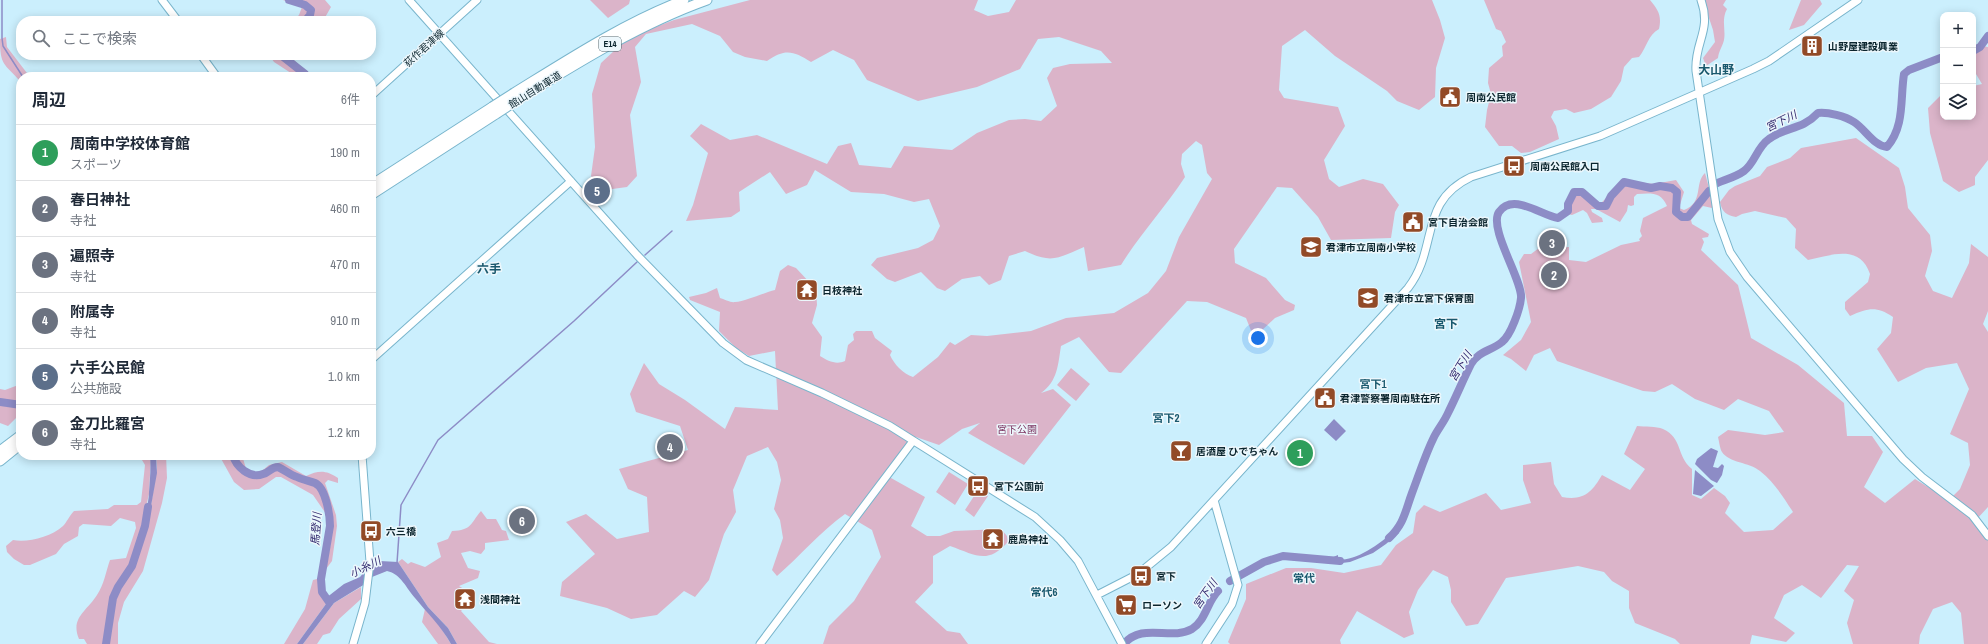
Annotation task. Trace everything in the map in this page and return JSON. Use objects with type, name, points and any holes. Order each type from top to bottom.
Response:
[{"type":"highway","name":"館山自動車道","points":[[376,182],[494,110],[598,42],[642,18],[684,0]]},
{"type":"highway","name":"館山自動車道","points":[[516,96],[612,43],[677,12],[707,0]]},
{"type":"highway","name":"館山自動車道","points":[[376,192],[494,110]]},
{"type":"highway","points":[[0,451],[16,439]]},
{"type":"highway","points":[[0,461],[16,448]]},
{"type":"street","points":[[162,0],[174,16]]},
{"type":"street","points":[[409,0],[638,255],[730,349],[746,360],[868,415],[913,441],[1035,517],[1060,540],[1078,561],[1120,641]]},
{"type":"street","name":"荻作君津線","points":[[376,92],[477,0]]},
{"type":"street","points":[[1701,0],[1706,22],[1696,61],[1700,93],[1718,219],[1723,237],[1737,264],[1903,459],[1922,477],[1972,515],[1988,536]]},
{"type":"street","points":[[1097,595],[1138,574],[1171,547],[1414,280],[1422,264],[1435,210],[1446,194],[1456,185],[1470,177],[1600,136],[1700,93],[1769,61],[1858,0]]},
{"type":"street","points":[[205,60],[213,72]]},
{"type":"street","points":[[376,356],[570,181]]},
{"type":"street","points":[[760,644],[913,441]]},
{"type":"street","points":[[353,644],[368,588],[370,562],[362,460]]},
{"type":"street","points":[[1206,644],[1232,604],[1238,585],[1214,500]]},
{"type":"green space","points":[[283,0],[325,0],[331,7],[326,16],[298,16],[302,7]]},
{"type":"green space","points":[[590,0],[630,0],[629,4],[608,18]]},
{"type":"green space","name":"宮下公園","points":[[750,0],[978,0],[974,10],[988,16],[1009,12],[1016,0],[1432,0],[1445,38],[1436,68],[1435,97],[1419,110],[1397,101],[1387,91],[1335,56],[1305,30],[1282,46],[1279,90],[1284,98],[1338,107],[1345,126],[1324,160],[1329,179],[1339,187],[1363,179],[1383,184],[1399,205],[1395,212],[1391,238],[1331,240],[1318,217],[1292,188],[1277,187],[1234,249],[1235,263],[1266,278],[1285,300],[1295,305],[1294,310],[1275,318],[1259,333],[1252,333],[1246,318],[1207,302],[1187,301],[1121,373],[1109,372],[1079,337],[1061,346],[1058,366],[1054,378],[1047,388],[1041,393],[1053,389],[1071,405],[1024,465],[968,433],[980,423],[962,429],[939,445],[916,437],[895,460],[891,472],[891,478],[925,497],[911,526],[927,536],[940,536],[954,531],[1001,529],[1007,536],[1008,542],[1001,549],[994,554],[987,556],[974,555],[950,546],[933,556],[933,583],[915,602],[947,631],[960,633],[968,644],[823,644],[829,626],[854,601],[881,557],[872,530],[845,514],[827,528],[777,576],[772,570],[783,538],[780,520],[774,509],[781,480],[777,462],[768,447],[747,456],[733,490],[736,512],[724,534],[709,580],[695,597],[684,591],[657,615],[631,619],[607,608],[560,596],[562,582],[595,554],[566,522],[586,514],[617,539],[649,532],[647,497],[628,489],[619,469],[688,450],[680,426],[636,412],[630,394],[644,363],[659,384],[685,400],[725,429],[735,407],[778,410],[775,351],[749,356],[736,348],[719,331],[720,312],[690,300],[689,297],[706,293],[717,288],[720,298],[733,302],[749,299],[775,290],[780,271],[788,265],[796,268],[811,284],[810,287],[816,289],[817,305],[812,323],[822,337],[820,356],[832,362],[838,363],[845,361],[848,345],[854,340],[853,334],[856,331],[872,331],[875,338],[892,351],[890,355],[896,365],[906,374],[913,377],[938,357],[950,342],[955,345],[971,335],[987,336],[1031,331],[1066,318],[1114,313],[1148,293],[1166,271],[1179,237],[1212,179],[1207,173],[1202,145],[1196,141],[1182,154],[1181,164],[1185,177],[1121,265],[1088,271],[1084,247],[1055,258],[1042,257],[1025,251],[1009,256],[1001,280],[989,285],[980,276],[962,279],[945,291],[937,288],[921,272],[895,282],[887,279],[871,265],[877,258],[918,248],[933,240],[940,226],[929,199],[914,202],[884,194],[851,192],[815,170],[807,185],[786,194],[770,172],[739,192],[740,211],[731,217],[686,221],[693,205],[708,153],[690,136],[701,124],[730,140],[757,135],[827,164],[838,146],[851,143],[859,165],[891,168],[904,146],[952,150],[977,133],[1009,120],[1025,119],[1041,121],[1057,106],[1047,78],[1053,68],[1070,64],[1112,63],[1101,51],[1059,37],[1038,39],[1020,69],[977,87],[918,101],[867,80],[854,60],[833,50],[811,62],[799,55],[789,52],[779,54],[767,61],[745,57],[733,52],[720,36],[692,24],[646,34],[635,47],[641,82],[630,115],[637,176],[627,187],[605,190],[591,176],[595,147],[592,94],[601,63],[629,37],[674,20]]},
{"type":"green space","points":[[1484,0],[1650,0],[1659,13],[1660,24],[1659,29],[1652,34],[1639,57],[1632,58],[1624,67],[1621,81],[1611,97],[1591,109],[1574,113],[1566,109],[1554,111],[1551,117],[1556,126],[1559,139],[1530,152],[1521,153],[1512,146],[1499,146],[1485,127],[1491,94],[1488,83],[1489,68],[1503,56],[1502,46],[1506,42],[1501,31],[1496,29]]},
{"type":"green space","points":[[1703,0],[1726,0],[1723,5],[1727,9],[1724,17],[1724,40],[1718,58],[1706,66],[1703,58],[1715,42],[1713,30]]},
{"type":"green space","points":[[1801,0],[1820,0],[1822,4],[1804,25],[1789,30]]},
{"type":"green space","points":[[6,37],[7,47],[26,72],[16,72],[16,77],[4,64],[0,48],[0,39]]},
{"type":"green space","points":[[1976,45],[1988,47],[1988,160],[1975,177],[1975,185],[1959,192],[1943,181],[1930,133],[1928,108],[1940,96],[1940,120],[1976,120],[1976,85],[1982,84],[1976,74]]},
{"type":"green space","points":[[273,60],[294,60],[305,72],[289,72]]},
{"type":"green space","points":[[1856,138],[1899,168],[1905,187],[1908,208],[1930,235],[1932,251],[1925,276],[1933,291],[1952,298],[1969,263],[1971,244],[1988,257],[1988,311],[1983,324],[1988,332],[1988,507],[1976,520],[1988,537],[1988,644],[1964,644],[1961,613],[1952,602],[1933,609],[1920,635],[1919,644],[1853,644],[1847,623],[1854,600],[1844,591],[1859,566],[1847,565],[1821,598],[1802,585],[1784,595],[1774,618],[1795,633],[1786,642],[1752,635],[1750,644],[1680,644],[1675,639],[1635,623],[1629,608],[1629,591],[1612,581],[1604,572],[1578,566],[1506,578],[1478,624],[1466,626],[1451,602],[1451,590],[1448,577],[1433,570],[1418,590],[1409,612],[1414,634],[1404,638],[1357,611],[1340,640],[1341,644],[1230,644],[1228,642],[1246,599],[1246,584],[1286,568],[1311,568],[1344,573],[1381,565],[1396,545],[1413,533],[1416,513],[1424,505],[1440,512],[1486,493],[1501,510],[1531,503],[1523,480],[1523,465],[1551,462],[1554,484],[1562,497],[1576,498],[1586,494],[1595,486],[1602,475],[1630,490],[1645,469],[1624,454],[1637,426],[1660,428],[1674,437],[1684,459],[1692,469],[1692,495],[1701,499],[1714,488],[1725,496],[1730,503],[1725,513],[1744,532],[1773,530],[1793,512],[1778,490],[1765,475],[1755,468],[1725,456],[1720,447],[1718,437],[1728,430],[1765,435],[1784,432],[1769,411],[1738,399],[1724,410],[1695,399],[1672,384],[1655,392],[1643,391],[1557,361],[1550,348],[1534,355],[1526,371],[1511,359],[1503,355],[1521,340],[1531,322],[1519,262],[1524,254],[1531,254],[1543,245],[1547,248],[1569,247],[1569,260],[1586,262],[1621,245],[1640,241],[1639,239],[1642,236],[1640,231],[1643,218],[1667,206],[1662,198],[1655,194],[1637,194],[1634,197],[1634,205],[1628,205],[1627,211],[1620,222],[1596,209],[1591,209],[1592,212],[1602,218],[1603,222],[1592,223],[1587,213],[1583,210],[1572,215],[1565,213],[1569,196],[1576,191],[1587,193],[1601,203],[1622,183],[1637,182],[1654,184],[1676,180],[1684,192],[1679,208],[1684,210],[1690,207],[1697,198],[1700,182],[1705,173],[1713,203],[1712,208],[1703,206],[1691,220],[1692,224],[1709,234],[1708,237],[1702,238],[1704,242],[1701,250],[1738,285],[1751,338],[1798,365],[1844,403],[1847,436],[1872,436],[1883,452],[1864,487],[1885,503],[1915,479],[1949,500],[1960,489],[1970,465],[1968,443],[1950,434],[1969,389],[1957,363],[1926,368],[1898,382],[1877,349],[1891,333],[1893,317],[1882,311],[1872,309],[1850,316],[1845,309],[1845,302],[1868,282],[1870,274],[1859,258],[1852,255],[1836,254],[1808,260],[1795,248],[1796,229],[1786,218],[1755,211],[1736,217],[1723,211],[1720,202],[1729,190],[1735,186],[1760,176],[1767,167],[1790,158],[1801,148]]},
{"type":"green space","points":[[1071,368],[1090,384],[1076,401],[1057,385]]},
{"type":"green space","points":[[16,386],[16,418],[8,426],[0,423],[0,389],[5,390]]},
{"type":"green space","points":[[142,460],[151,460],[149,494],[146,507],[149,517],[157,468],[156,460],[166,460],[167,478],[162,503],[143,571],[124,602],[118,623],[118,644],[87,644],[84,639],[79,639],[77,632],[78,620],[99,591],[110,560],[126,558],[136,528],[135,522],[120,518],[111,526],[83,524],[79,527],[78,536],[64,544],[56,554],[30,565],[24,565],[14,559],[7,552],[6,546],[13,540],[32,540],[46,536],[58,530],[66,523],[74,511],[108,509],[114,505],[137,505],[141,502],[145,465]]},
{"type":"green space","points":[[222,460],[243,460],[247,472],[258,474],[269,465],[282,462],[306,476],[319,472],[326,472],[338,478],[338,483],[328,480],[325,483],[336,515],[337,526],[332,561],[326,569],[331,542],[331,521],[313,495],[281,477],[276,477],[259,489],[244,490],[234,482]]},
{"type":"green space","points":[[949,472],[968,484],[955,505],[936,492]]},
{"type":"green space","points":[[978,490],[988,496],[974,517],[965,510]]},
{"type":"green space","points":[[481,511],[487,519],[496,519],[502,530],[506,531],[509,540],[485,543],[485,549],[481,554],[470,551],[461,553],[468,568],[480,571],[478,578],[459,586],[475,596],[461,611],[489,642],[497,644],[457,644],[448,628],[428,607],[398,562],[402,559],[408,564],[411,562],[425,567],[441,557],[437,543],[448,539],[452,531],[470,526]]},
{"type":"green space","points":[[317,579],[319,581],[319,589],[325,598],[326,604],[297,644],[284,644],[305,609],[313,580]]},
{"type":"green space","points":[[361,587],[361,599],[339,619],[330,633],[323,635],[317,644],[303,644],[334,603]]},
{"type":"green space","points":[[425,609],[438,623],[451,644],[438,644],[422,622]]},
{"type":"water","points":[[1334,419],[1346,431],[1336,441],[1324,430]]},
{"type":"water","points":[[1711,448],[1718,451],[1713,467],[1718,468],[1722,464],[1724,466],[1722,475],[1717,483],[1711,480],[1695,464],[1697,459]]},
{"type":"water","points":[[150,460],[156,460],[157,473],[149,517],[146,517],[149,495]]},
{"type":"water","points":[[1695,470],[1714,486],[1701,496],[1693,494]]},
{"type":"water","points":[[1396,530],[1399,533],[1373,553],[1350,562],[1330,563],[1331,558],[1338,555],[1338,559],[1352,558],[1368,550]]},
{"type":"water","points":[[380,561],[398,562],[428,607],[448,628],[457,644],[451,644],[439,626],[400,578],[387,571],[372,577],[373,565]]},
{"type":"water","points":[[366,570],[365,584],[334,603],[303,644],[297,644],[326,604],[326,598],[344,584],[360,577]]},
{"type":"waterway","points":[[2,0],[3,46],[20,72]]},
{"type":"waterway","name":"馬登川","points":[[289,0],[305,5],[311,10],[309,16]]},
{"type":"waterway","name":"宮下川","points":[[1976,49],[1980,47],[1988,36]]},
{"type":"waterway","name":"宮下川","points":[[1715,184],[1734,177],[1748,168],[1762,146],[1769,139],[1781,132],[1806,123],[1818,113],[1827,113],[1846,118],[1858,125],[1878,144],[1887,147],[1897,130],[1901,112],[1904,74],[1909,70],[1940,58]]},
{"type":"waterway","name":"馬登川","points":[[287,60],[302,72]]},
{"type":"waterway","name":"宮下川","points":[[1389,538],[1398,528],[1404,517],[1431,444],[1471,364],[1478,356],[1498,345],[1505,339],[1509,334],[1517,315],[1521,298],[1520,290],[1498,230],[1497,220],[1499,212],[1505,206],[1512,204],[1528,207],[1558,218],[1568,211],[1568,204],[1574,192],[1582,192],[1598,206],[1606,206],[1611,196],[1624,182],[1651,188],[1660,186],[1672,188],[1677,192],[1676,212],[1682,217],[1688,217],[1709,191]]},
{"type":"waterway","points":[[645,255],[672,231]]},
{"type":"waterway","points":[[397,563],[401,505],[438,440],[574,321],[637,262]]},
{"type":"waterway","name":"小糸川","points":[[0,402],[16,404]]},
{"type":"waterway","name":"馬登川","points":[[235,460],[240,468],[253,475],[265,473],[278,467],[294,476],[315,483],[322,490],[328,509],[330,526],[321,579],[322,592],[329,602]]},
{"type":"waterway","name":"小糸川","points":[[106,644],[113,598],[118,587],[132,566],[145,526],[148,507]]},
{"type":"waterway","name":"宮下川","points":[[1230,581],[1264,562],[1283,556],[1340,561]]},
{"type":"waterway","name":"宮下川","points":[[1124,644],[1139,634],[1175,633],[1192,629],[1200,621],[1211,600],[1218,591]]},
{"type":"place","name":"山野屋建設興業","points":[[1812,46]]},
{"type":"place","name":"周南公民館","points":[[1450,97]]},
{"type":"place","name":"周南公民館入口","points":[[1514,166]]},
{"type":"place","name":"六手公民館","points":[[597,191]]},
{"type":"place","name":"宮下自治会館","points":[[1413,222]]},
{"type":"place","name":"遍照寺","points":[[1552,243]]},
{"type":"place","name":"君津市立周南小学校","points":[[1311,247]]},
{"type":"place","name":"春日神社","points":[[1554,275]]},
{"type":"place","name":"日枝神社","points":[[807,290]]},
{"type":"place","name":"君津市立宮下保育園","points":[[1368,298]]},
{"type":"place","name":"君津警察署周南駐在所","points":[[1325,398]]},
{"type":"place","name":"附属寺","points":[[670,447]]},
{"type":"place","name":"居酒屋 ひでちゃん","points":[[1181,451]]},
{"type":"place","name":"周南中学校体育館","points":[[1300,453]]},
{"type":"place","name":"宮下公園前","points":[[978,486]]},
{"type":"place","name":"金刀比羅宮","points":[[522,521]]},
{"type":"place","name":"六三橋","points":[[371,531]]},
{"type":"place","name":"鹿島神社","points":[[993,539]]},
{"type":"place","name":"宮下","points":[[1141,576]]},
{"type":"place","name":"浅間神社","points":[[465,599]]},
{"type":"place","name":"ローソン","points":[[1126,605]]},
{"type":"district","name":"大山野","points":[[1716,70]]},
{"type":"district","name":"六手","points":[[489,269]]},
{"type":"district","name":"宮下","points":[[1446,324]]},
{"type":"district","name":"宮下1","points":[[1373,384]]},
{"type":"district","name":"宮下2","points":[[1166,418]]},
{"type":"district","name":"常代","points":[[1304,578]]},
{"type":"district","name":"常代6","points":[[1044,592]]}]
